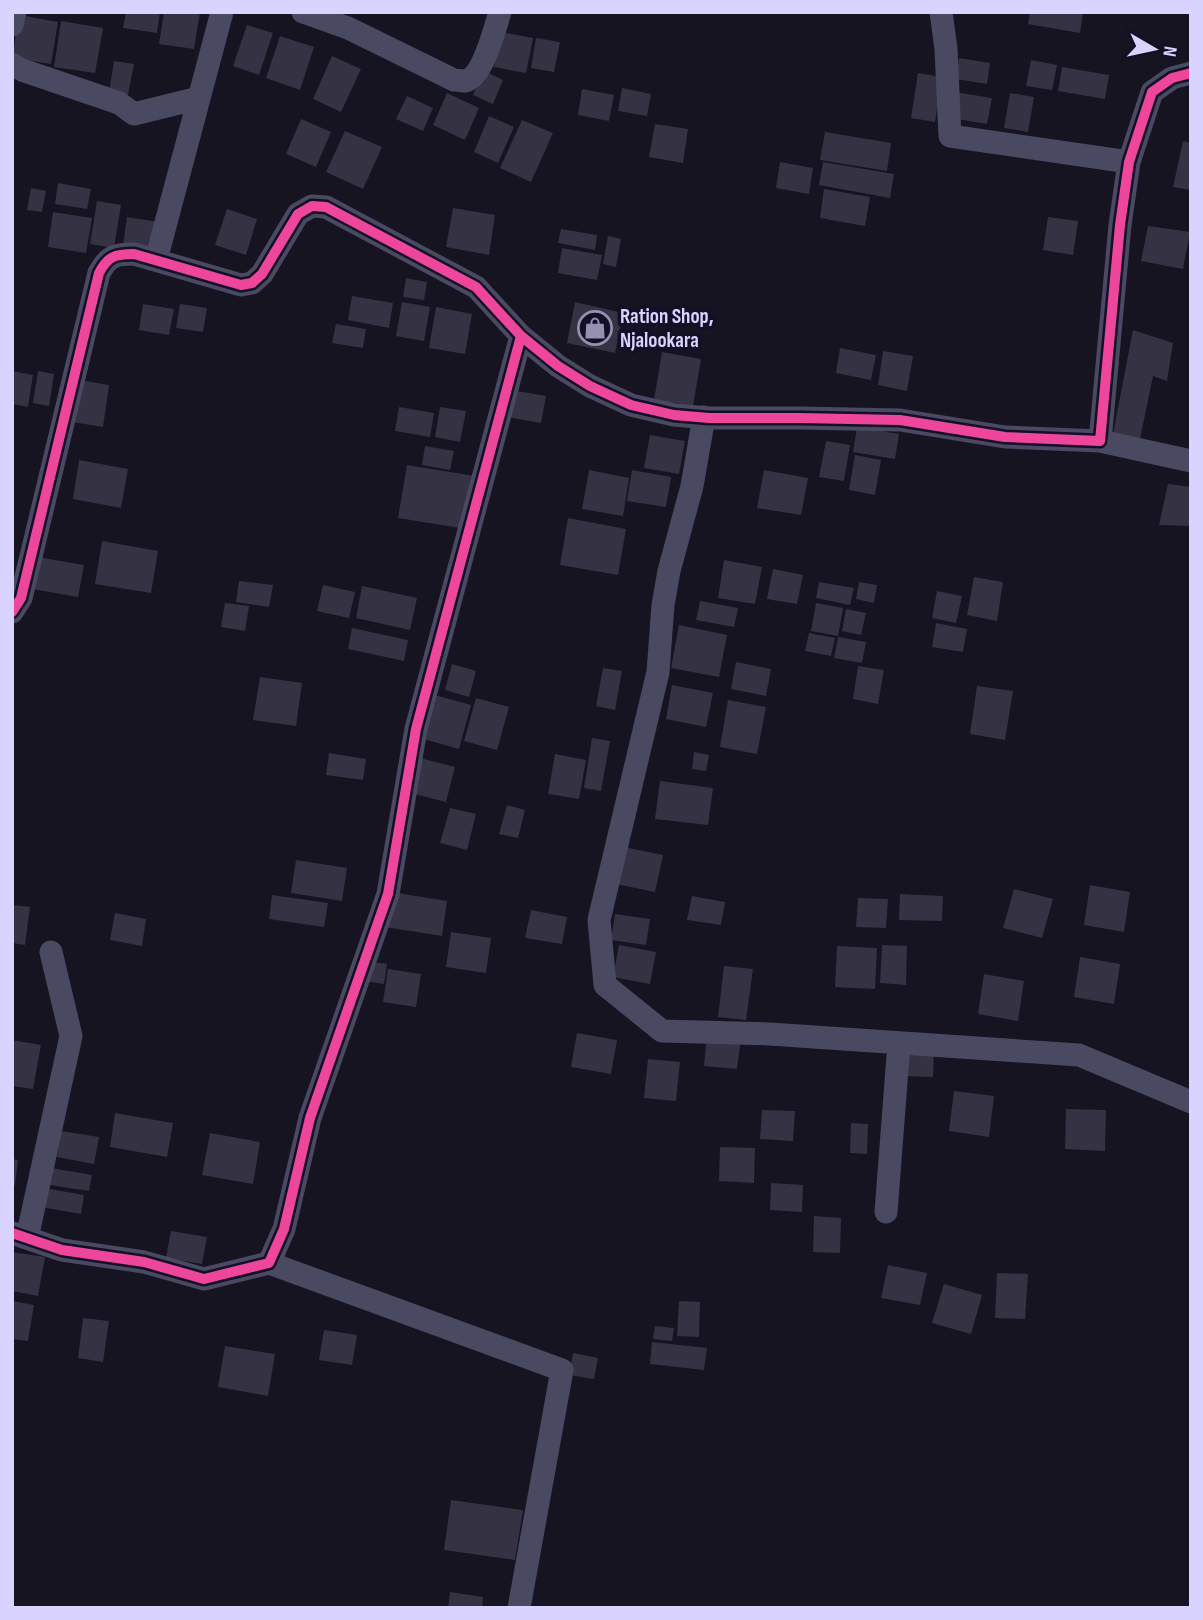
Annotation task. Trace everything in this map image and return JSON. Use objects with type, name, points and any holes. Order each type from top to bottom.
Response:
[{"type":"street","points":[[12,25],[15,12]]},
{"type":"street","points":[[156,260],[222,12]]},
{"type":"street","points":[[303,12],[348,28],[454,80],[465,81],[473,76],[482,64],[500,12]]},
{"type":"street","points":[[941,12],[946,49],[950,136],[1129,162]]},
{"type":"street","points":[[12,64],[22,70],[120,103],[134,114],[199,99]]},
{"type":"street","points":[[1100,441],[1120,225],[1129,162],[1152,92],[1172,78],[1191,73]]},
{"type":"street","points":[[12,612],[21,598],[99,273],[105,262],[117,254],[134,254],[241,285],[252,283],[262,274],[298,214],[312,206],[326,207],[476,287],[521,336],[569,373],[631,405],[674,415],[704,417],[900,420],[1005,437],[1100,441],[1191,461]]},
{"type":"street","points":[[269,1263],[284,1229],[310,1118],[388,894],[416,729],[521,336]]},
{"type":"street","points":[[704,417],[692,486],[667,582],[658,672],[599,920],[605,985],[663,1031],[770,1034],[1079,1055],[1191,1102]]},
{"type":"street","points":[[51,952],[71,1036],[20,1236],[62,1250],[144,1262],[204,1279],[269,1263],[562,1370],[519,1608]]},
{"type":"street","points":[[886,1212],[899,1043]]},
{"type":"building","points":[[126,12],[160,12],[157,33],[123,28]]},
{"type":"building","points":[[164,12],[200,12],[194,49],[159,44]]},
{"type":"building","points":[[1030,12],[1083,12],[1080,33],[1028,24]]},
{"type":"building","points":[[19,15],[58,22],[51,64],[12,58]]},
{"type":"building","points":[[61,21],[103,28],[95,73],[54,67]]},
{"type":"building","points":[[247,25],[273,33],[259,75],[233,66]]},
{"type":"building","points":[[501,32],[533,38],[526,73],[494,67]]},
{"type":"building","points":[[280,36],[314,47],[300,90],[266,78]]},
{"type":"building","points":[[536,38],[560,42],[554,72],[531,68]]},
{"type":"building","points":[[332,56],[361,69],[341,112],[313,99]]},
{"type":"building","points":[[959,58],[990,63],[987,84],[956,79]]},
{"type":"building","points":[[1031,60],[1057,65],[1052,90],[1026,86]]},
{"type":"building","points":[[114,61],[134,64],[128,95],[109,92]]},
{"type":"building","points":[[1062,67],[1109,75],[1105,99],[1058,91]]},
{"type":"building","points":[[484,71],[503,80],[493,104],[473,95]]},
{"type":"building","points":[[918,73],[942,77],[935,122],[911,118]]},
{"type":"building","points":[[622,88],[651,94],[647,116],[618,111]]},
{"type":"building","points":[[582,89],[614,95],[609,121],[578,115]]},
{"type":"building","points":[[955,92],[992,98],[987,124],[951,118]]},
{"type":"building","points":[[447,93],[479,108],[465,140],[433,125]]},
{"type":"building","points":[[1010,93],[1034,97],[1028,132],[1004,128]]},
{"type":"building","points":[[407,96],[433,108],[423,131],[396,119]]},
{"type":"building","points":[[489,116],[514,127],[498,163],[474,152]]},
{"type":"building","points":[[301,119],[331,132],[316,167],[286,154]]},
{"type":"building","points":[[522,120],[553,133],[531,182],[500,168]]},
{"type":"building","points":[[655,124],[688,129],[683,163],[649,157]]},
{"type":"building","points":[[345,131],[382,147],[363,189],[326,172]]},
{"type":"building","points":[[825,132],[891,143],[887,171],[820,160]]},
{"type":"building","points":[[1183,141],[1191,143],[1191,190],[1173,187]]},
{"type":"building","points":[[780,162],[813,168],[809,194],[776,188]]},
{"type":"building","points":[[823,162],[894,174],[890,198],[819,185]]},
{"type":"building","points":[[58,183],[91,189],[87,209],[55,204]]},
{"type":"building","points":[[31,188],[46,191],[42,212],[27,210]]},
{"type":"building","points":[[824,189],[870,197],[865,226],[820,218]]},
{"type":"building","points":[[97,201],[121,205],[114,248],[90,244]]},
{"type":"building","points":[[453,208],[495,215],[489,255],[446,247]]},
{"type":"building","points":[[227,209],[257,219],[246,255],[215,245]]},
{"type":"building","points":[[53,212],[92,218],[86,253],[48,247]]},
{"type":"building","points":[[127,217],[159,222],[155,249],[123,245]]},
{"type":"building","points":[[1048,217],[1078,221],[1073,255],[1043,250]]},
{"type":"building","points":[[1148,226],[1190,232],[1183,269],[1141,261]]},
{"type":"building","points":[[561,229],[597,235],[595,250],[558,243]]},
{"type":"building","points":[[608,236],[621,239],[616,267],[603,264]]},
{"type":"building","points":[[562,248],[602,255],[597,280],[558,273]]},
{"type":"building","points":[[406,278],[427,282],[424,300],[403,297]]},
{"type":"building","points":[[352,296],[393,303],[389,328],[348,320]]},
{"type":"building","points":[[402,302],[430,307],[424,341],[396,336]]},
{"type":"building","name":"Ration Shop, Njalookara","points":[[575,302],[623,313],[615,353],[567,343]]},
{"type":"building","points":[[143,304],[174,309],[169,335],[139,330]]},
{"type":"building","points":[[180,304],[207,308],[203,332],[176,328]]},
{"type":"building","points":[[436,307],[472,314],[465,354],[429,348]]},
{"type":"building","points":[[336,324],[366,329],[363,348],[332,343]]},
{"type":"building","points":[[1133,330],[1173,343],[1167,381],[1153,376],[1140,439],[1113,434]]},
{"type":"building","points":[[840,348],[876,355],[871,380],[836,373]]},
{"type":"building","points":[[883,351],[913,356],[907,391],[878,385]]},
{"type":"building","points":[[662,352],[701,359],[693,406],[654,400]]},
{"type":"building","points":[[12,371],[33,375],[28,407],[12,404]]},
{"type":"building","points":[[38,371],[54,374],[49,406],[33,403]]},
{"type":"building","points":[[79,380],[109,385],[103,427],[72,422]]},
{"type":"building","points":[[511,390],[546,396],[541,423],[507,417]]},
{"type":"building","points":[[399,407],[434,413],[430,437],[395,431]]},
{"type":"building","points":[[440,407],[466,411],[460,442],[435,437]]},
{"type":"building","points":[[857,427],[899,434],[895,459],[853,452]]},
{"type":"building","points":[[650,435],[685,441],[679,474],[644,468]]},
{"type":"building","points":[[826,441],[850,445],[844,481],[819,477]]},
{"type":"building","points":[[425,446],[454,451],[450,470],[422,465]]},
{"type":"building","points":[[855,455],[881,460],[875,495],[849,490]]},
{"type":"building","points":[[79,460],[128,469],[121,508],[73,499]]},
{"type":"building","points":[[407,465],[475,476],[466,529],[398,518]]},
{"type":"building","points":[[589,470],[629,478],[623,516],[582,509]]},
{"type":"building","points":[[632,470],[671,477],[666,507],[627,501]]},
{"type":"building","points":[[764,470],[808,478],[801,515],[757,508]]},
{"type":"building","points":[[1168,484],[1191,487],[1191,526],[1159,525]]},
{"type":"building","points":[[568,518],[626,529],[618,575],[560,565]]},
{"type":"building","points":[[102,541],[158,551],[151,593],[95,584]]},
{"type":"building","points":[[38,557],[84,565],[78,597],[32,589]]},
{"type":"building","points":[[724,560],[762,567],[755,604],[718,598]]},
{"type":"building","points":[[773,569],[803,575],[797,604],[767,599]]},
{"type":"building","points":[[974,577],[1003,582],[997,621],[967,615]]},
{"type":"building","points":[[239,581],[273,585],[269,607],[236,602]]},
{"type":"building","points":[[819,582],[854,588],[850,605],[816,598]]},
{"type":"building","points":[[859,582],[877,585],[874,603],[856,599]]},
{"type":"building","points":[[323,585],[355,592],[349,618],[317,611]]},
{"type":"building","points":[[362,586],[417,598],[410,630],[356,618]]},
{"type":"building","points":[[937,591],[962,596],[956,623],[932,618]]},
{"type":"building","points":[[700,601],[738,608],[734,627],[696,620]]},
{"type":"building","points":[[225,603],[249,606],[245,631],[221,627]]},
{"type":"building","points":[[816,603],[843,608],[838,636],[811,631]]},
{"type":"building","points":[[846,609],[866,613],[861,635],[842,631]]},
{"type":"building","points":[[936,623],[967,629],[963,652],[932,647]]},
{"type":"building","points":[[679,625],[727,635],[719,677],[671,668]]},
{"type":"building","points":[[352,628],[408,640],[404,661],[348,649]]},
{"type":"building","points":[[809,633],[835,638],[831,656],[805,651]]},
{"type":"building","points":[[838,637],[866,642],[862,663],[834,658]]},
{"type":"building","points":[[736,662],[771,669],[766,696],[731,689]]},
{"type":"building","points":[[452,664],[476,671],[469,697],[445,690]]},
{"type":"building","points":[[858,666],[884,670],[878,704],[853,699]]},
{"type":"building","points":[[603,668],[622,671],[615,710],[596,706]]},
{"type":"building","points":[[260,677],[302,683],[296,726],[253,720]]},
{"type":"building","points":[[672,685],[713,693],[706,727],[666,719]]},
{"type":"building","points":[[977,686],[1013,691],[1005,740],[970,734]]},
{"type":"building","points":[[431,694],[471,705],[459,749],[420,738]]},
{"type":"building","points":[[476,698],[509,707],[497,750],[464,741]]},
{"type":"building","points":[[728,700],[766,707],[757,754],[720,747]]},
{"type":"building","points":[[592,738],[610,741],[601,791],[584,788]]},
{"type":"building","points":[[694,752],[709,755],[706,771],[692,769]]},
{"type":"building","points":[[329,753],[366,759],[363,780],[326,775]]},
{"type":"building","points":[[555,754],[586,760],[579,799],[548,794]]},
{"type":"building","points":[[416,757],[455,767],[446,802],[407,792]]},
{"type":"building","points":[[660,781],[713,788],[708,825],[655,819]]},
{"type":"building","points":[[507,805],[525,810],[518,838],[499,834]]},
{"type":"building","points":[[450,808],[476,814],[467,850],[440,843]]},
{"type":"building","points":[[624,847],[663,855],[655,892],[616,884]]},
{"type":"building","points":[[296,860],[347,868],[342,901],[291,893]]},
{"type":"building","points":[[1090,885],[1130,892],[1124,932],[1084,925]]},
{"type":"building","points":[[1014,889],[1053,899],[1042,938],[1003,928]]},
{"type":"building","points":[[391,892],[447,901],[442,936],[385,927]]},
{"type":"building","points":[[900,894],[943,896],[942,921],[899,920]]},
{"type":"building","points":[[272,895],[328,903],[324,927],[269,919]]},
{"type":"building","points":[[692,896],[725,902],[721,925],[687,920]]},
{"type":"building","points":[[858,898],[888,899],[886,928],[856,927]]},
{"type":"building","points":[[12,905],[30,907],[25,945],[12,943]]},
{"type":"building","points":[[531,910],[567,917],[562,944],[525,938]]},
{"type":"building","points":[[115,913],[146,919],[142,946],[110,940]]},
{"type":"building","points":[[615,914],[650,919],[646,945],[611,940]]},
{"type":"building","points":[[451,932],[491,938],[486,973],[446,967]]},
{"type":"building","points":[[619,945],[656,952],[650,984],[613,977]]},
{"type":"building","points":[[882,945],[907,946],[906,985],[880,983]]},
{"type":"building","points":[[837,946],[877,948],[875,989],[835,987]]},
{"type":"building","points":[[1080,957],[1120,964],[1114,1004],[1074,997]]},
{"type":"building","points":[[367,961],[387,964],[384,984],[364,981]]},
{"type":"building","points":[[724,966],[753,969],[746,1020],[718,1017]]},
{"type":"building","points":[[388,969],[421,974],[416,1007],[383,1002]]},
{"type":"building","points":[[984,974],[1024,981],[1018,1021],[978,1014]]},
{"type":"building","points":[[577,1033],[617,1040],[611,1074],[571,1067]]},
{"type":"building","points":[[707,1034],[741,1038],[737,1069],[704,1066]]},
{"type":"building","points":[[12,1040],[41,1045],[33,1089],[12,1086]]},
{"type":"building","points":[[905,1050],[934,1051],[933,1077],[904,1076]]},
{"type":"building","points":[[648,1059],[680,1062],[676,1101],[644,1098]]},
{"type":"building","points":[[954,1091],[994,1096],[989,1137],[949,1131]]},
{"type":"building","points":[[1066,1109],[1106,1110],[1105,1151],[1065,1149]]},
{"type":"building","points":[[762,1110],[795,1111],[793,1141],[760,1139]]},
{"type":"building","points":[[115,1113],[173,1123],[167,1157],[110,1147]]},
{"type":"building","points":[[851,1123],[868,1124],[867,1154],[850,1153]]},
{"type":"building","points":[[61,1131],[99,1137],[94,1164],[57,1157]]},
{"type":"building","points":[[210,1133],[260,1142],[253,1184],[202,1175]]},
{"type":"building","points":[[720,1147],[755,1148],[754,1183],[719,1181]]},
{"type":"building","points":[[12,1159],[18,1160],[15,1185],[12,1185]]},
{"type":"building","points":[[46,1167],[92,1175],[89,1191],[43,1184]]},
{"type":"building","points":[[771,1183],[803,1185],[802,1212],[770,1210]]},
{"type":"building","points":[[44,1188],[84,1195],[81,1214],[41,1207]]},
{"type":"building","points":[[814,1216],[841,1218],[840,1253],[813,1252]]},
{"type":"building","points":[[171,1231],[207,1237],[202,1264],[166,1258]]},
{"type":"building","points":[[12,1252],[45,1257],[38,1296],[12,1291]]},
{"type":"building","points":[[888,1265],[927,1273],[920,1305],[881,1298]]},
{"type":"building","points":[[997,1273],[1028,1274],[1025,1319],[995,1318]]},
{"type":"building","points":[[944,1284],[982,1295],[971,1334],[932,1323]]},
{"type":"building","points":[[12,1301],[34,1305],[28,1341],[12,1339]]},
{"type":"building","points":[[679,1301],[700,1302],[699,1337],[677,1336]]},
{"type":"building","points":[[83,1318],[109,1321],[103,1362],[78,1358]]},
{"type":"building","points":[[655,1326],[674,1328],[672,1341],[653,1339]]},
{"type":"building","points":[[324,1330],[357,1335],[352,1365],[319,1360]]},
{"type":"building","points":[[652,1342],[707,1348],[704,1370],[650,1364]]},
{"type":"building","points":[[225,1346],[275,1354],[268,1396],[218,1387]]},
{"type":"building","points":[[573,1353],[598,1358],[594,1379],[569,1375]]},
{"type":"building","points":[[451,1500],[523,1510],[515,1560],[444,1550]]},
{"type":"building","points":[[450,1592],[483,1597],[482,1608],[448,1608]]},
{"type":"cycle path","points":[[12,612],[21,598],[102,267],[113,257],[134,254],[241,285],[252,283],[262,274],[298,214],[312,206],[326,207],[476,287],[521,336],[558,366],[590,386],[631,405],[674,415],[709,418],[900,420],[1005,437],[1100,441],[1120,225],[1129,162],[1152,92],[1172,78],[1191,73]]},
{"type":"cycle path","points":[[12,1233],[62,1250],[144,1262],[204,1279],[269,1263],[284,1229],[310,1118],[388,894],[416,729],[521,336]]},
{"type":"place","name":"Ration Shop, Njalookara","points":[[595,328]]}]
